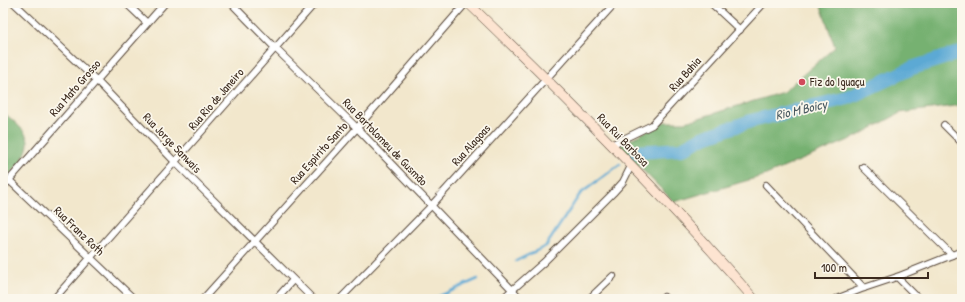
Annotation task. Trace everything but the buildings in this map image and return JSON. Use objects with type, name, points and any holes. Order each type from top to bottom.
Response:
[{"type":"street","name":"Rua Jorge Sanwais","points":[[14,3],[96,80],[175,162],[293,280],[314,299]]},
{"type":"street","points":[[126,3],[147,24]]},
{"type":"street","name":"Rua Mato Grosso","points":[[3,187],[165,3]]},
{"type":"street","name":"Rua Bartolomeu de Gusmão","points":[[231,3],[357,128],[521,299]]},
{"type":"street","name":"Rua Rio de Janeiro","points":[[54,299],[316,3]]},
{"type":"street","name":"Rua Rui Barbosa","points":[[467,3],[547,79],[688,224],[754,299]]},
{"type":"street","name":"Rua Espírito Santo","points":[[203,299],[467,3]]},
{"type":"street","name":"Rua Alagoas","points":[[340,299],[431,206],[615,3]]},
{"type":"street","points":[[711,3],[740,30]]},
{"type":"street","name":"Rua Bahia","points":[[611,145],[652,125],[764,3]]},
{"type":"street","points":[[944,125],[962,143]]},
{"type":"street","points":[[502,299],[623,182],[631,166]]},
{"type":"street","points":[[863,167],[952,255]]},
{"type":"street","name":"Rua Franz Roth","points":[[9,180],[134,299]]},
{"type":"street","points":[[766,185],[864,288]]},
{"type":"street","points":[[836,299],[962,251]]},
{"type":"street","points":[[589,299],[613,276]]},
{"type":"street","points":[[897,277],[919,299]]},
{"type":"street","points":[[276,299],[293,280]]},
{"type":"green space","points":[[820,3],[962,3],[962,105],[900,113],[856,137],[766,175],[674,202],[619,146],[663,122],[686,122],[783,92],[835,47]]},
{"type":"green space","points":[[3,112],[23,130],[27,137],[28,143],[25,155],[3,181]]},
{"type":"waterway","name":"Rio M'Boicy","points":[[637,152],[682,149],[702,138],[751,121],[848,98],[912,68],[962,52]]},
{"type":"waterway","name":"Rio M'Boicy","points":[[516,261],[546,246],[580,194],[620,164]]},
{"type":"waterway","name":"Rio M'Boicy","points":[[433,299],[478,279]]},
{"type":"place","name":"Fiz do Iguaçu","points":[[802,82]]}]
